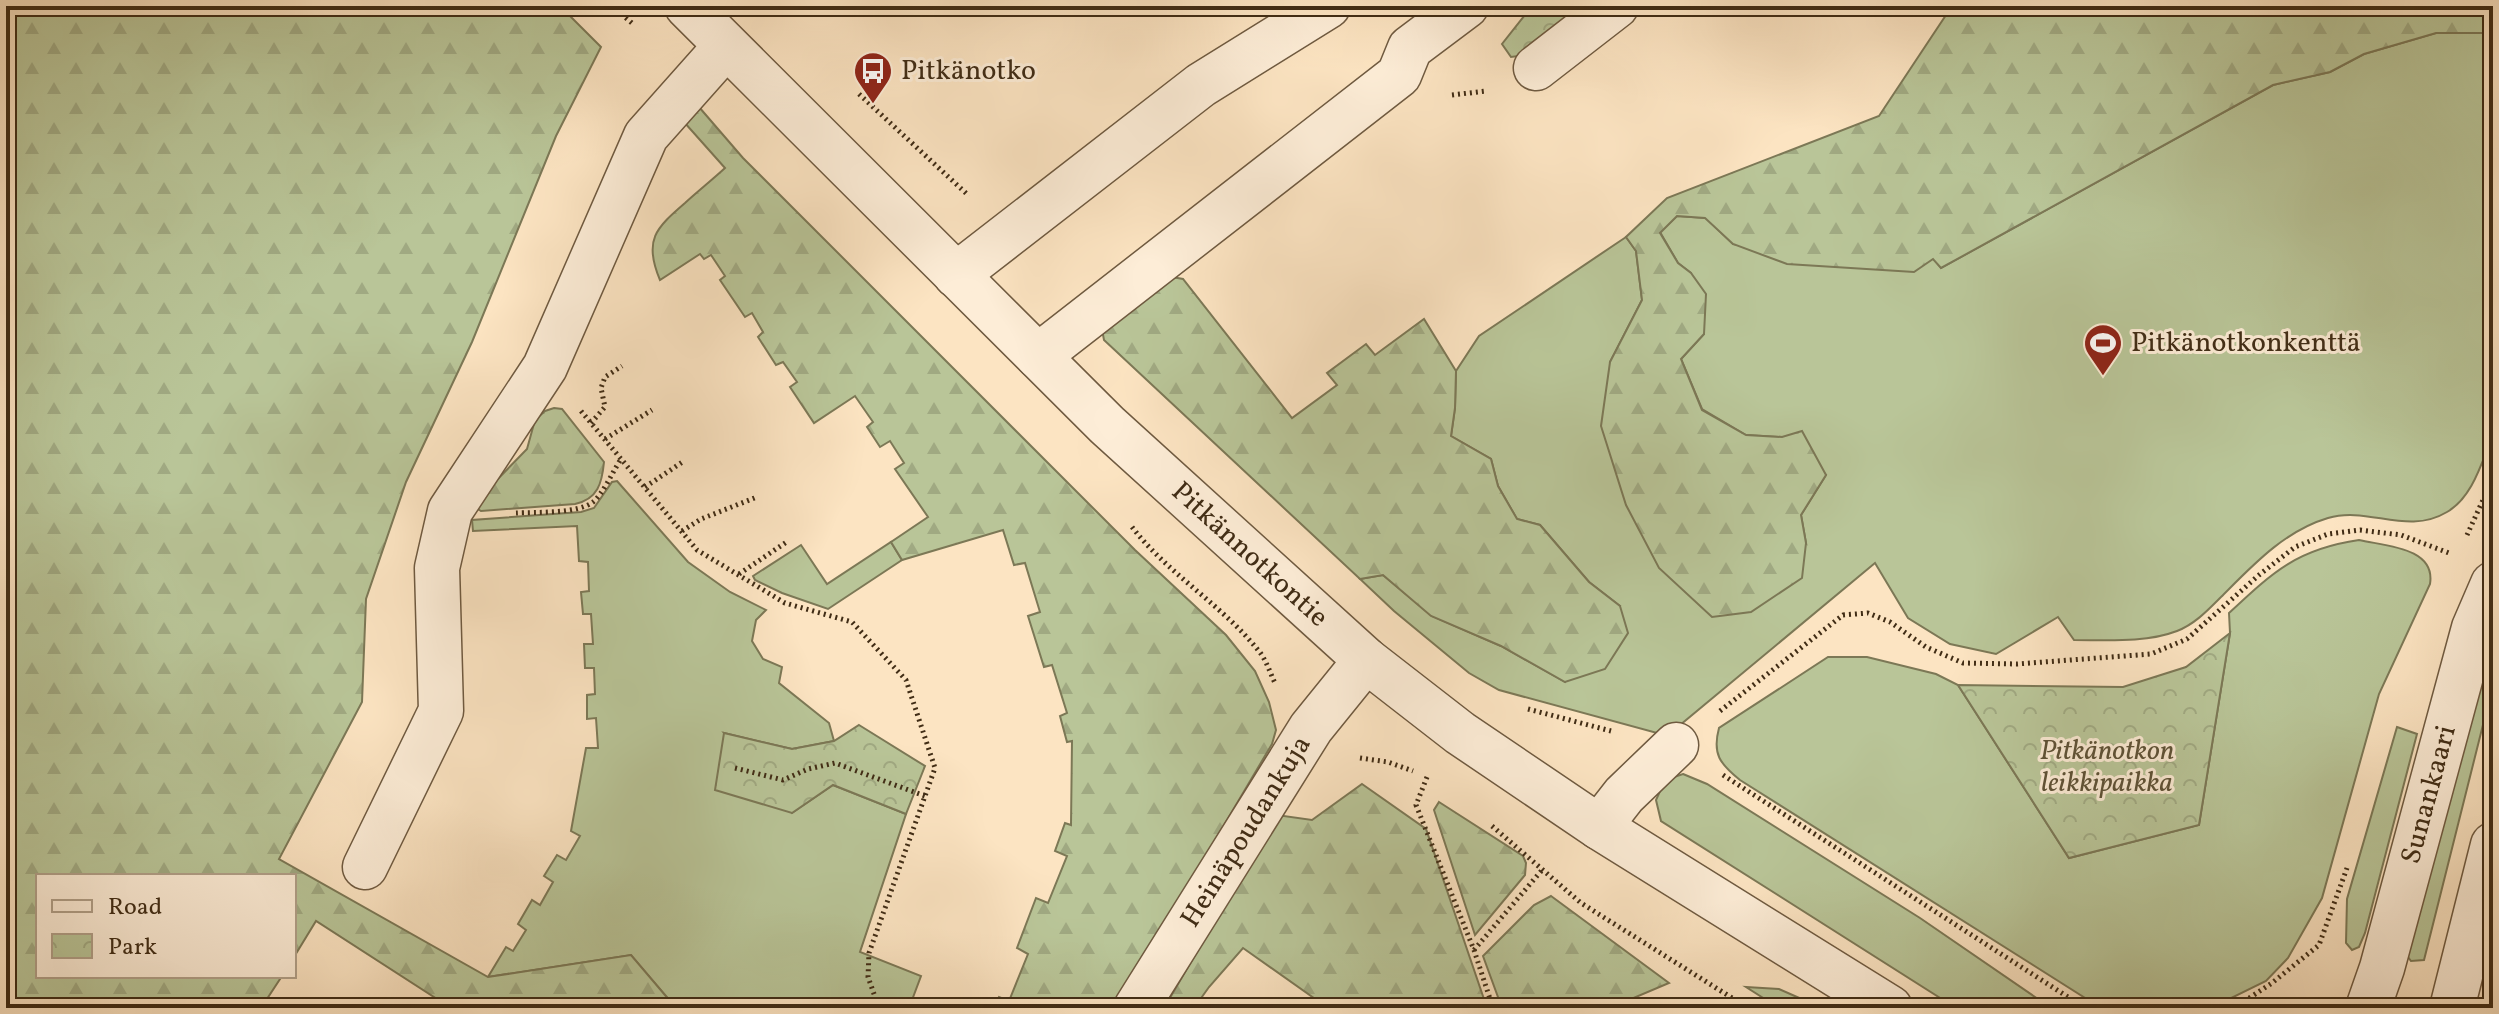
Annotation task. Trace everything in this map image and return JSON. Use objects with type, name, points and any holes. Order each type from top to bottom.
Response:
[{"type":"street","name":"Pitkännotkontie","points":[[687,6],[1107,425],[1366,660],[1460,733],[1599,827],[1890,1008]]},
{"type":"street","points":[[956,275],[1201,85],[1328,6]]},
{"type":"street","points":[[1038,356],[1399,75],[1410,48],[1466,6]]},
{"type":"street","points":[[1536,68],[1616,6]]},
{"type":"street","points":[[365,867],[441,711],[437,568],[450,511],[545,367],[646,136],[726,46]]},
{"type":"street","name":"Sunankaari","points":[[2368,1008],[2382,968],[2474,628],[2493,584]]},
{"type":"street","name":"Heinäpoudankuja","points":[[1136,1008],[1311,728],[1366,660]]},
{"type":"street","points":[[1599,827],[1624,795],[1676,745]]},
{"type":"street","points":[[2452,1008],[2493,845]]},
{"type":"path","points":[[1399,75],[1450,95],[1504,89],[1536,68]]},
{"type":"path","points":[[591,423],[605,407],[601,388],[605,377],[622,366]]},
{"type":"path","points":[[545,367],[697,550],[785,603],[852,622],[906,680],[935,768],[869,953],[868,977],[879,1008]]},
{"type":"path","points":[[605,439],[652,410]]},
{"type":"path","points":[[448,517],[581,508],[593,502],[602,491],[621,459]]},
{"type":"path","points":[[645,487],[684,461]]},
{"type":"path","points":[[682,531],[701,519],[757,497]]},
{"type":"path","points":[[1676,745],[1843,615],[1868,613],[1890,622],[1926,647],[1963,663],[2017,664],[2151,654],[2187,639],[2295,547],[2328,534],[2360,530],[2401,535],[2457,556]]},
{"type":"path","points":[[738,574],[788,541]]},
{"type":"path","points":[[1260,651],[1283,701],[1342,755],[1388,762],[1438,783]]},
{"type":"path","points":[[1515,705],[1582,725],[1676,745],[2085,1008]]},
{"type":"path","points":[[735,768],[783,780],[808,769],[835,763],[925,796]]},
{"type":"path","points":[[1427,776],[1416,805],[1474,950],[1493,1008]]},
{"type":"path","points":[[1483,818],[1581,903],[1748,1008]]},
{"type":"path","points":[[1474,950],[1542,870]]},
{"type":"path","points":[[2234,1008],[2272,983],[2319,945]]},
{"type":"path","points":[[6,993],[11,1008]]},
{"type":"green space","points":[[6,6],[560,6],[601,47],[556,136],[472,342],[406,482],[366,599],[362,702],[279,859],[488,977],[631,955],[676,1008],[451,1008],[316,921],[296,954],[296,874],[36,874],[36,978],[281,978],[261,1008],[6,1008]]},
{"type":"green space","points":[[1532,6],[1597,6],[1534,54],[1511,57],[1502,44]]},
{"type":"green space","points":[[1952,6],[2493,6],[2493,33],[2436,33],[2364,54],[2330,72],[2273,85],[1941,268],[1933,259],[1914,272],[1787,264],[1733,244],[1705,218],[1677,216],[1660,233],[1678,263],[1691,273],[1706,294],[1704,334],[1681,359],[1702,410],[1746,435],[1782,437],[1802,431],[1826,475],[1801,515],[1806,543],[1802,578],[1751,612],[1712,617],[1659,568],[1626,505],[1601,426],[1610,362],[1642,300],[1636,251],[1626,237],[1667,198],[1879,116]]},
{"type":"green space","points":[[2436,33],[2493,33],[2493,435],[2470,488],[2447,512],[2417,521],[2343,515],[2312,524],[2270,551],[2195,621],[2165,635],[2126,640],[2074,640],[2058,617],[1996,654],[1950,644],[1908,618],[1875,563],[1674,730],[1657,733],[1499,690],[1469,673],[1360,579],[1383,575],[1432,616],[1501,646],[1565,682],[1620,606],[1589,582],[1540,525],[1517,519],[1498,486],[1491,459],[1451,436],[1456,371],[1479,336],[1626,237],[1636,251],[1642,300],[1610,362],[1806,543],[1801,515],[1826,475],[1782,437],[1746,435],[1702,409],[1681,359],[1704,334],[1691,273],[1678,263],[1660,232],[1677,216],[1706,218],[1733,244],[1857,266],[1914,271],[1933,258],[1941,268],[2273,85],[2330,72],[2364,54]]},
{"type":"green space","points":[[699,107],[743,158],[1135,550],[1226,635],[1255,671],[1269,702],[1276,730],[1272,744],[1116,1008],[995,1008],[999,997],[1009,1001],[1028,954],[1017,948],[1036,898],[1048,903],[1067,856],[1055,851],[1065,823],[1071,825],[1072,741],[1067,742],[1060,716],[1067,713],[1052,665],[1044,667],[1028,616],[1040,612],[1025,563],[1014,565],[1003,530],[902,560],[891,542],[928,517],[895,469],[904,463],[890,441],[880,447],[867,427],[873,422],[855,396],[814,423],[790,387],[797,382],[783,362],[776,365],[758,337],[763,332],[752,313],[745,317],[720,280],[725,276],[711,255],[704,259],[700,254],[660,280],[653,255],[655,236],[675,212],[725,168],[684,122]]},
{"type":"green space","points":[[1155,274],[1183,279],[1292,418],[1337,385],[1327,373],[1366,344],[1375,355],[1424,319],[1456,371],[1451,436],[1491,459],[1498,486],[1517,519],[1540,525],[1589,582],[1620,606],[1628,633],[1605,669],[1565,682],[1501,646],[1431,616],[1383,575],[1360,579],[1104,340],[1101,324]]},
{"type":"green space","points":[[554,408],[562,409],[604,462],[602,477],[594,494],[575,504],[481,511],[476,508],[490,487],[527,449],[535,420]]},
{"type":"green space","points":[[617,481],[688,562],[730,592],[766,610],[756,620],[752,641],[763,659],[782,667],[779,683],[829,723],[834,741],[792,749],[724,733],[792,813],[833,785],[906,814],[860,952],[921,976],[909,1008],[676,1008],[631,955],[488,977],[506,947],[513,951],[526,930],[518,924],[532,900],[540,905],[553,882],[544,876],[557,855],[566,860],[580,836],[571,831],[586,748],[598,748],[596,718],[587,719],[587,695],[595,694],[594,668],[585,668],[584,644],[593,644],[591,614],[583,614],[581,592],[589,591],[588,562],[579,561],[577,526],[473,531],[472,520],[581,512],[594,508],[612,482]]},
{"type":"green space","points":[[2359,540],[2417,555],[2430,572],[2430,584],[2379,694],[2322,898],[2288,958],[2266,981],[2211,1008],[2101,1008],[1740,780],[1719,758],[1719,728],[1828,657],[1867,657],[1936,674],[1958,685],[2069,858],[2199,825],[2230,633],[2229,613],[2287,564],[2319,549]]},
{"type":"green space","points":[[891,542],[902,560],[828,609],[782,593],[755,580],[753,576],[801,545],[827,584]]},
{"type":"green space","points":[[2493,609],[2493,685],[2424,960],[2411,961],[2405,953]]},
{"type":"green space","name":"Pitkänotkon leikkipaikka","points":[[2230,633],[2199,825],[2069,858],[1958,685],[2123,687],[2186,667]]},
{"type":"green space","points":[[859,725],[925,766],[906,814],[833,785],[792,813],[715,790],[724,733],[792,749],[834,741]]},
{"type":"green space","points":[[2397,727],[2417,734],[2365,933],[2359,947],[2352,950],[2346,943],[2347,899]]},
{"type":"green space","points":[[1683,774],[1707,784],[1920,918],[2051,1008],[1956,1008],[1661,821],[1656,800],[1665,780]]},
{"type":"green space","points":[[1362,784],[1426,829],[1487,1008],[1328,1008],[1243,948],[1194,1008],[1164,1008],[1277,815],[1312,820]]},
{"type":"green space","points":[[1439,802],[1523,856],[1526,863],[1525,875],[1475,935],[1434,810]]},
{"type":"green space","points":[[1551,896],[1669,983],[1610,1008],[1502,1008],[1483,956],[1534,905]]},
{"type":"green space","points":[[1746,987],[1779,989],[1822,1008],[1779,1008]]},
{"type":"place","name":"Pitkänotko","points":[[873,105]]},
{"type":"place","name":"Pitkänotkonkenttä","points":[[2103,377]]}]
